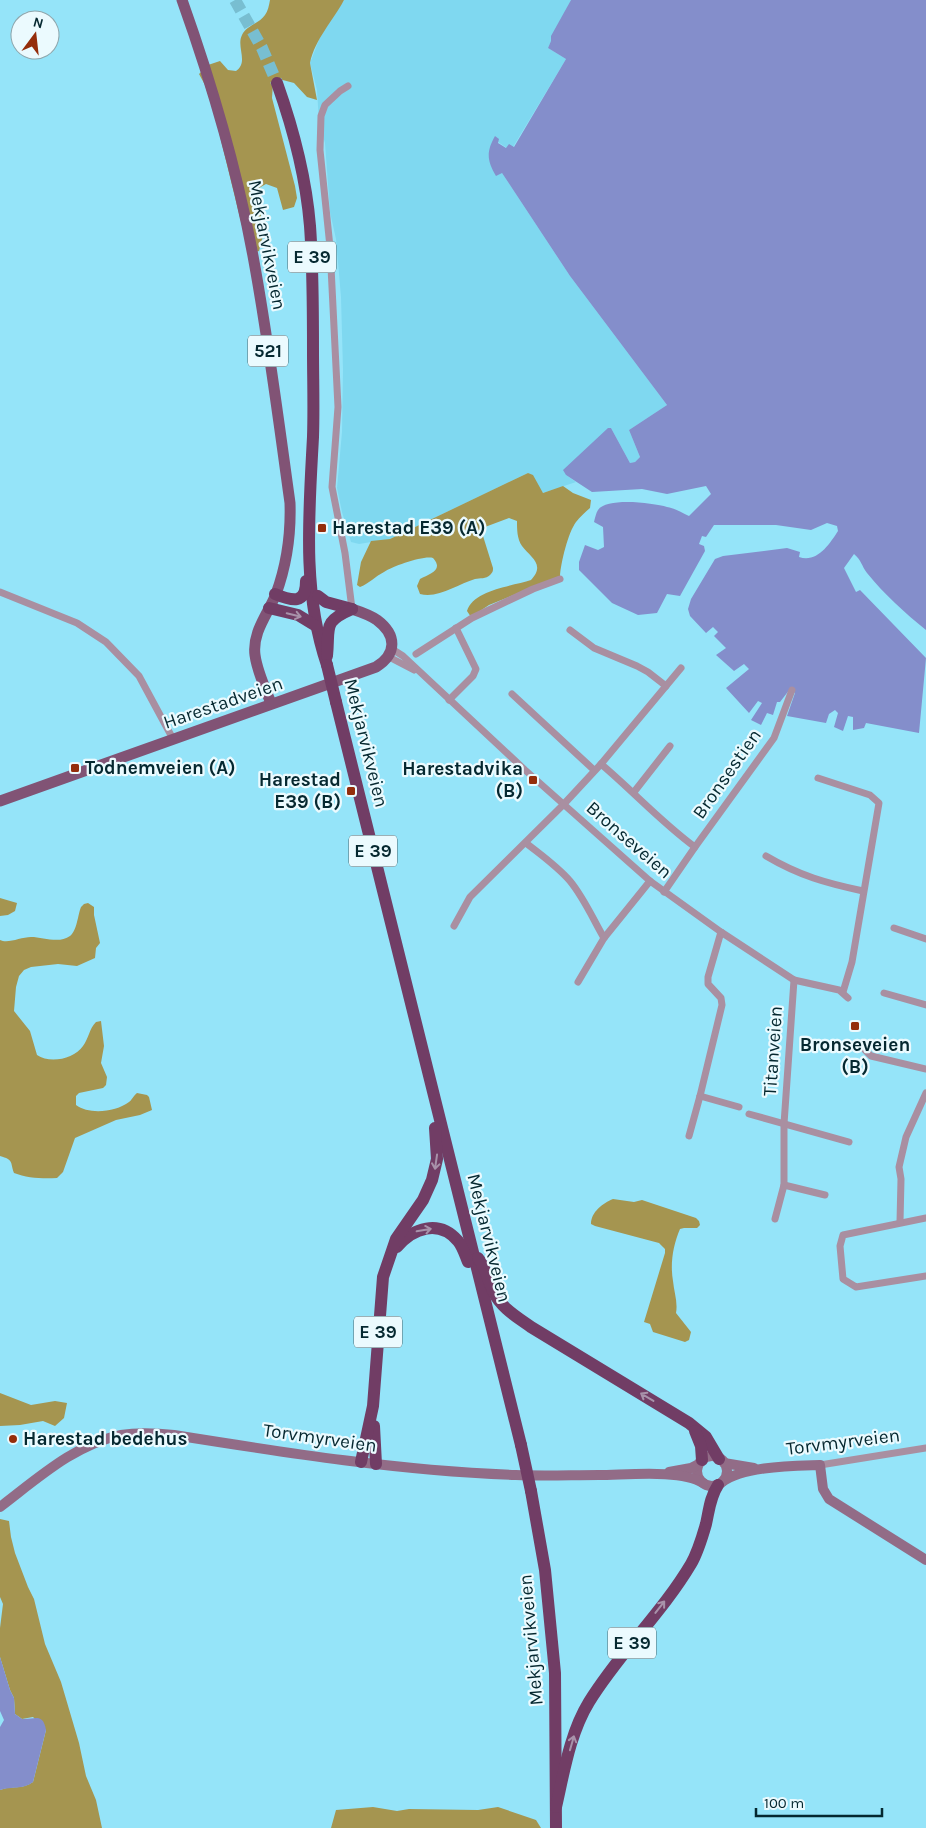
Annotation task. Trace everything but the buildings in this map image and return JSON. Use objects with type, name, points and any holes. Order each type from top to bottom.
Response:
[{"type":"highway","name":"E 39","points":[[277,83],[288,113],[297,148],[310,224],[313,291],[313,436],[310,474],[310,567],[315,598]]},
{"type":"highway","name":"E 39","points":[[313,436],[317,473],[315,598]]},
{"type":"highway","name":"E 39","points":[[275,594],[294,601],[303,597],[310,567]]},
{"type":"highway","points":[[315,598],[352,609]]},
{"type":"highway","name":"Mekjarvikveien","points":[[315,598],[316,626],[327,661]]},
{"type":"highway","name":"Mekjarvikveien","points":[[315,598],[336,702],[532,1491],[545,1570],[555,1673],[556,1828]]},
{"type":"highway","points":[[269,608],[298,614],[316,626]]},
{"type":"highway","name":"E 39","points":[[327,661],[329,625],[337,616],[352,609]]},
{"type":"highway","name":"E 39","points":[[376,1464],[373,1406],[381,1289],[388,1260],[396,1239],[423,1200],[434,1170],[437,1147],[434,1096]]},
{"type":"highway","name":"E 39","points":[[388,1260],[400,1243],[414,1232],[420,1229],[437,1229],[452,1235],[458,1241],[471,1268],[479,1279]]},
{"type":"highway","name":"E 39","points":[[473,1253],[485,1268],[497,1298],[517,1317],[689,1422],[706,1437],[722,1461]]},
{"type":"highway","name":"E 39","points":[[361,1462],[373,1406]]},
{"type":"highway","points":[[689,1422],[700,1441],[702,1450],[700,1462]]},
{"type":"highway","name":"E 39","points":[[556,1807],[572,1742],[588,1703],[691,1563],[703,1534],[712,1497],[720,1483]]},
{"type":"main road","name":"Mekjarvikveien","points":[[182,0],[203,58],[226,140],[255,267],[290,503],[289,541],[286,560],[275,594],[255,640],[254,655],[271,703]]},
{"type":"main road","points":[[352,609],[372,617],[383,625],[391,639],[390,653]]},
{"type":"main road","name":"Harestadveien","points":[[0,801],[376,667],[390,653]]},
{"type":"main road","name":"Torvmyrveien","points":[[0,1507],[56,1464],[98,1442],[122,1435],[152,1433],[376,1464],[517,1475],[656,1474],[693,1478],[703,1483]]},
{"type":"main road","points":[[710,1457],[722,1461],[727,1470],[720,1483],[713,1486],[703,1483],[698,1476],[700,1462],[710,1457]]},
{"type":"main road","name":"Torvmyrveien","points":[[722,1461],[765,1469]]},
{"type":"main road","name":"Torvmyrveien","points":[[656,1474],[690,1468],[700,1462]]},
{"type":"main road","points":[[820,1465],[822,1489],[829,1499],[926,1560]]},
{"type":"main road","name":"Torvmyrveien","points":[[720,1483],[733,1475],[765,1469],[820,1465]]},
{"type":"street","points":[[348,86],[325,105],[321,116],[320,150],[330,246],[338,407],[332,487],[345,553],[352,609]]},
{"type":"street","points":[[416,654],[472,618],[533,589],[560,579]]},
{"type":"street","points":[[0,592],[77,623],[106,642],[139,676],[173,739]]},
{"type":"street","points":[[449,700],[473,676],[476,670],[456,628]]},
{"type":"street","points":[[570,630],[594,648],[643,669],[666,686]]},
{"type":"street","name":"Bronseveien","points":[[390,653],[419,672],[563,805],[664,892],[794,980],[846,995],[879,803],[870,795],[818,778]]},
{"type":"street","points":[[454,926],[470,897],[526,843],[601,764],[681,668]]},
{"type":"street","name":"Bronsestien","points":[[664,892],[774,738],[792,690]]},
{"type":"street","points":[[512,694],[594,770]]},
{"type":"street","points":[[634,792],[670,746]]},
{"type":"street","name":"Bronsestien","points":[[601,764],[634,792],[677,834],[695,847]]},
{"type":"street","points":[[526,843],[555,866],[570,882],[582,898],[604,938]]},
{"type":"street","points":[[766,856],[786,868],[823,882],[863,891]]},
{"type":"street","points":[[578,982],[604,938],[650,881]]},
{"type":"street","points":[[894,928],[926,939]]},
{"type":"street","points":[[689,1136],[722,1005],[721,998],[708,984],[708,977],[721,932]]},
{"type":"street","name":"Titanveien","points":[[775,1219],[784,1185],[784,1124],[794,980]]},
{"type":"street","points":[[884,993],[926,1006]]},
{"type":"street","points":[[865,1050],[871,1056],[926,1069]]},
{"type":"street","points":[[900,1222],[901,1179],[899,1167],[906,1137],[926,1093]]},
{"type":"street","points":[[700,1096],[739,1108]]},
{"type":"street","name":"Titanveien","points":[[749,1114],[849,1142]]},
{"type":"street","points":[[784,1185],[825,1195]]},
{"type":"street","points":[[926,1218],[843,1235],[840,1246],[843,1279],[856,1287],[926,1276]]},
{"type":"street","name":"Torvmyrveien","points":[[820,1465],[926,1448]]},
{"type":"shaded area","points":[[270,0],[344,0],[312,54],[310,63],[317,100],[307,97],[294,83],[279,79],[273,83],[272,98],[297,198],[294,207],[283,210],[277,188],[266,184],[259,188],[258,200],[264,232],[259,251],[255,252],[244,234],[215,116],[205,85],[199,74],[208,65],[220,61],[228,70],[236,71],[240,67],[242,63],[240,44],[242,35],[265,15]]},
{"type":"shaded area","points":[[344,0],[571,0],[548,48],[566,59],[513,147],[507,148],[498,142],[495,136],[502,173],[570,276],[667,405],[629,430],[640,457],[635,462],[630,463],[611,428],[566,475],[576,482],[543,493],[528,473],[390,539],[359,544],[351,542],[337,488],[342,432],[341,297],[336,239],[330,212],[325,143],[319,123],[317,90],[310,63],[320,37]]},
{"type":"shaded area","points":[[571,0],[926,0],[926,630],[880,588],[854,554],[844,568],[856,592],[860,590],[926,658],[919,733],[866,723],[864,728],[853,730],[853,717],[848,716],[843,731],[834,727],[838,713],[835,710],[829,714],[826,723],[787,716],[795,693],[790,689],[780,702],[777,702],[773,715],[767,713],[761,725],[751,720],[762,703],[758,701],[749,713],[726,688],[749,669],[744,664],[734,671],[716,655],[726,648],[714,636],[718,632],[713,627],[706,633],[690,616],[688,609],[691,599],[715,559],[723,556],[787,548],[800,552],[799,557],[811,557],[822,552],[831,542],[838,531],[837,526],[827,523],[811,530],[776,525],[714,525],[706,537],[702,536],[699,544],[704,546],[705,551],[680,596],[667,594],[657,613],[638,615],[612,603],[579,570],[579,562],[585,545],[598,550],[604,547],[603,527],[594,522],[597,511],[603,506],[620,502],[652,504],[676,509],[689,516],[711,494],[706,486],[667,494],[642,489],[592,492],[566,475],[563,470],[608,428],[611,428],[630,463],[635,462],[640,457],[629,430],[667,405],[570,276],[502,173],[496,176],[489,161],[490,147],[495,136],[499,139],[498,143],[506,148],[509,144],[514,147],[566,59],[548,48],[551,36]]},
{"type":"shaded area","points":[[528,473],[533,475],[543,493],[563,486],[573,493],[591,500],[590,508],[576,522],[570,533],[563,556],[560,576],[489,605],[471,617],[467,611],[477,598],[494,590],[531,580],[537,569],[535,561],[520,543],[517,521],[509,518],[485,527],[483,536],[493,568],[492,573],[487,577],[475,579],[441,593],[420,594],[417,586],[420,579],[434,571],[437,566],[433,558],[429,557],[401,564],[363,586],[357,585],[361,562],[371,541],[390,539]]},
{"type":"shaded area","points":[[0,898],[17,903],[15,911],[8,915],[0,916]]},
{"type":"shaded area","points":[[88,903],[94,907],[100,943],[96,948],[95,958],[77,966],[58,964],[31,967],[24,970],[19,976],[16,987],[14,1011],[30,1031],[37,1055],[42,1058],[55,1060],[68,1057],[79,1050],[96,1022],[101,1021],[104,1046],[101,1063],[107,1077],[106,1085],[103,1088],[79,1093],[76,1096],[76,1105],[88,1110],[110,1110],[129,1102],[137,1093],[149,1097],[152,1110],[140,1115],[116,1120],[75,1138],[63,1172],[57,1178],[24,1176],[14,1173],[10,1160],[0,1156],[0,940],[7,941],[27,937],[56,940],[66,938],[74,930],[81,907]]},
{"type":"shaded area","points":[[613,1199],[634,1202],[642,1200],[696,1218],[699,1221],[700,1225],[697,1228],[680,1229],[672,1261],[672,1275],[677,1305],[676,1313],[691,1332],[689,1340],[685,1342],[653,1332],[650,1324],[644,1322],[665,1249],[659,1243],[591,1224],[598,1208]]},
{"type":"shaded area","points":[[0,1393],[31,1405],[55,1401],[67,1403],[64,1418],[55,1426],[43,1421],[0,1426]]},
{"type":"shaded area","points":[[0,1519],[9,1521],[15,1553],[34,1599],[45,1644],[61,1682],[79,1743],[86,1776],[96,1800],[102,1828],[0,1828],[0,1790],[25,1786],[33,1782],[46,1730],[33,1717],[22,1719],[15,1714],[14,1698],[0,1657],[0,1628],[3,1604],[0,1597]]},
{"type":"shaded area","points":[[0,1657],[14,1698],[15,1714],[22,1719],[40,1719],[45,1724],[46,1730],[33,1782],[21,1787],[0,1790],[0,1727],[4,1720],[0,1711]]},
{"type":"shaded area","points":[[373,1807],[397,1811],[409,1809],[478,1810],[498,1807],[536,1820],[541,1828],[331,1828],[336,1810]]},
{"type":"tunnel","points":[[235,0],[262,48],[277,83]]},
{"type":"place","name":"Harestad E39 (A)","points":[[322,528]]},
{"type":"place","name":"Todnemveien (A)","points":[[75,768]]},
{"type":"place","name":"Harestadvika (B)","points":[[533,780]]},
{"type":"place","name":"Harestad E39 (B)","points":[[351,791]]},
{"type":"place","name":"Bronseveien (B)","points":[[855,1026]]},
{"type":"place","name":"Harestad bedehus","points":[[13,1439]]}]
